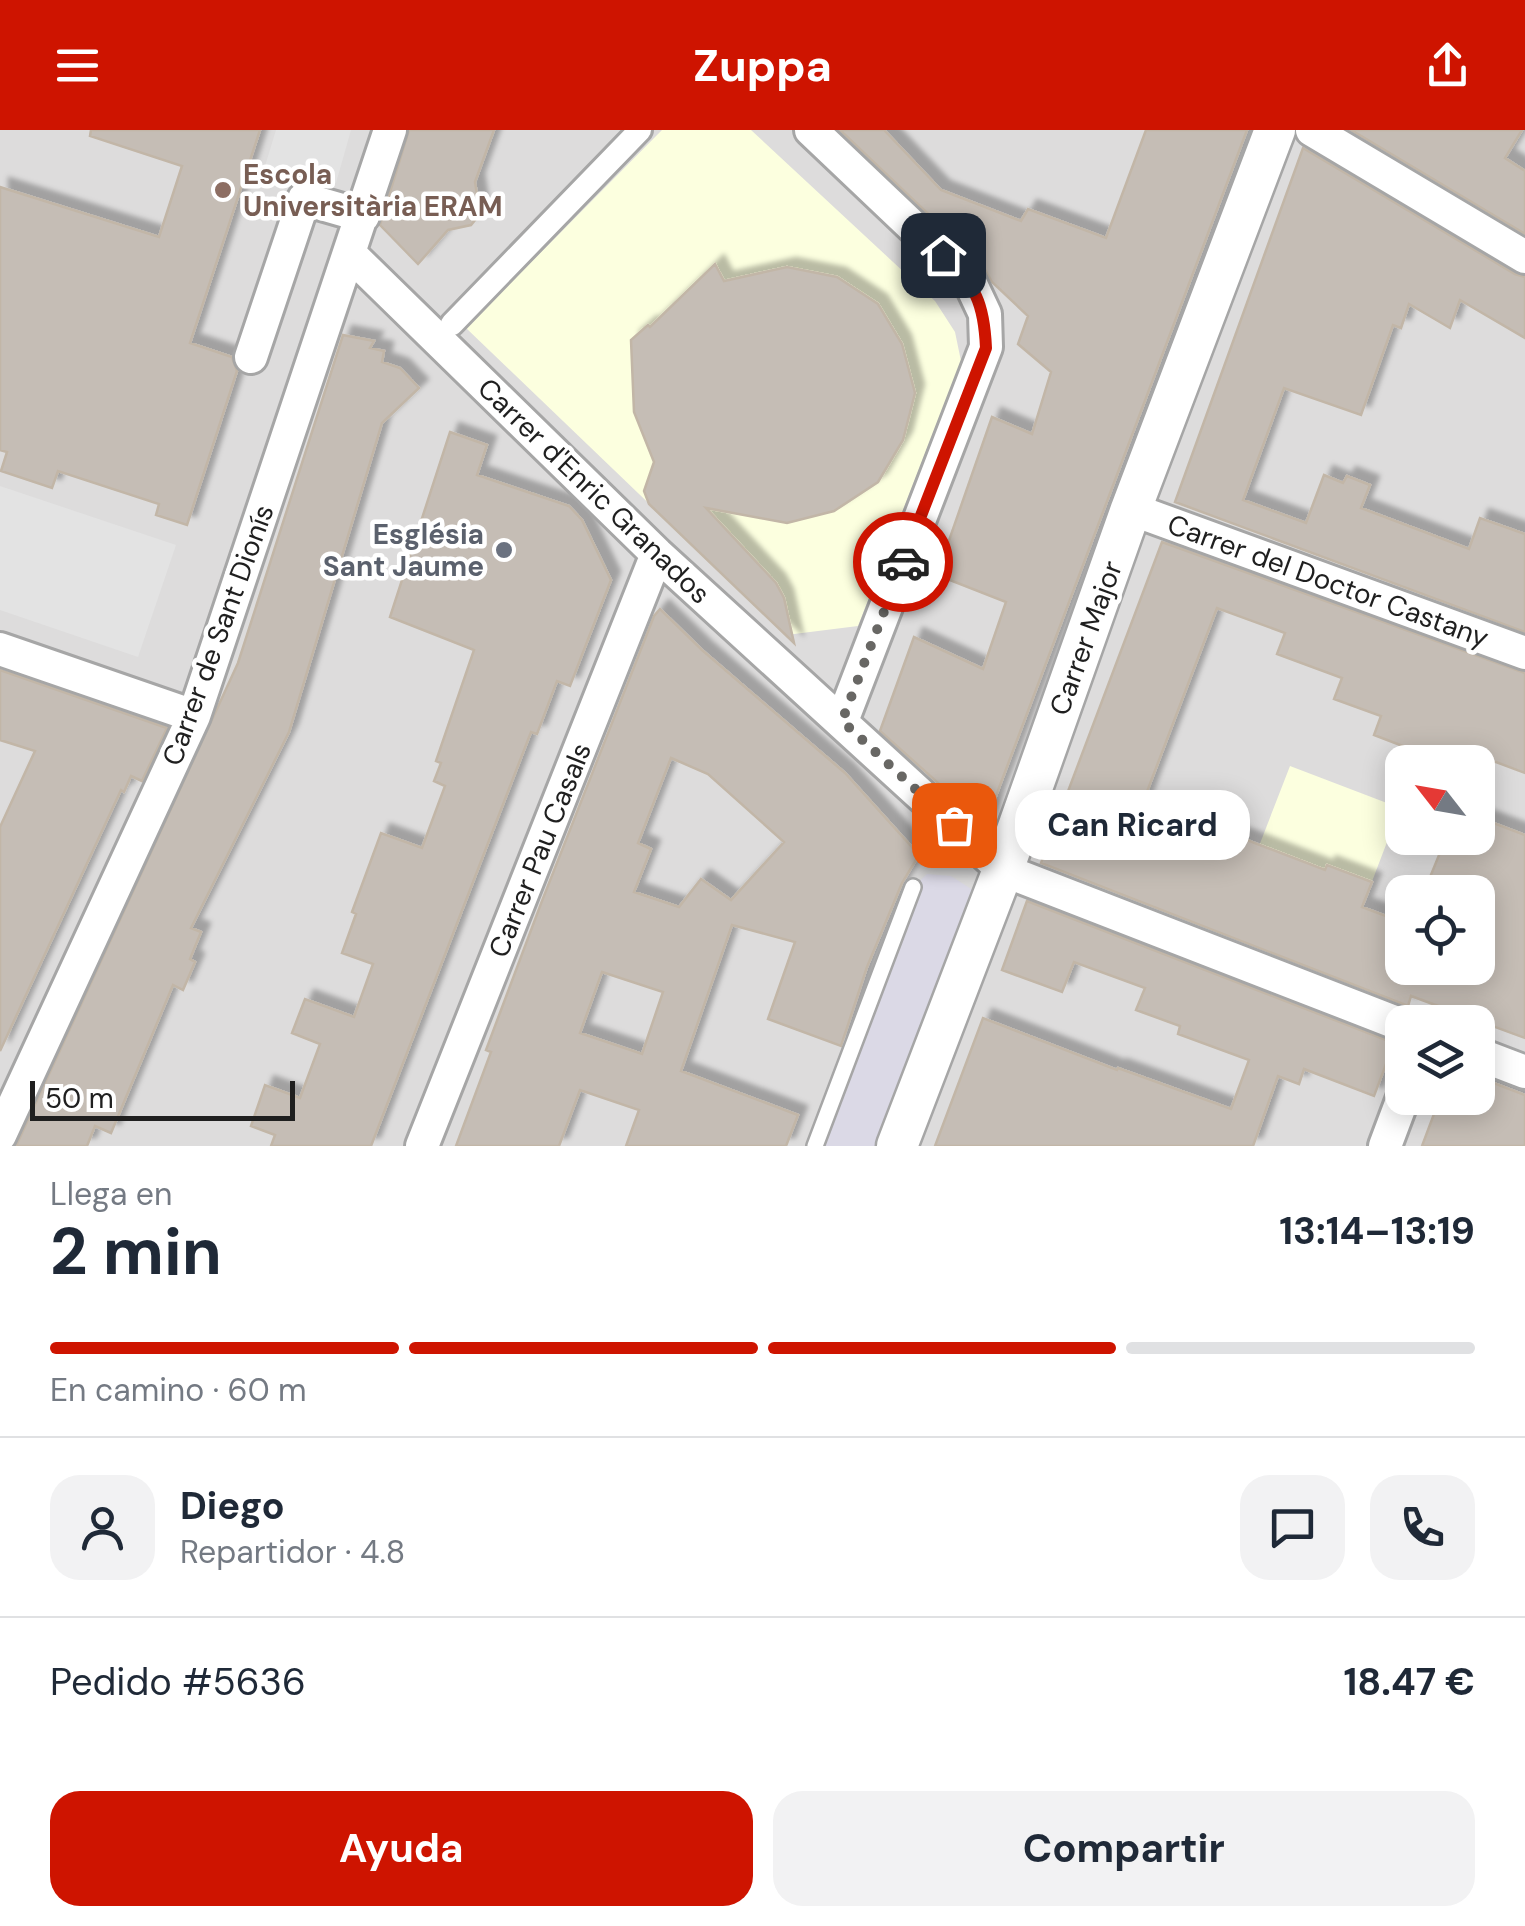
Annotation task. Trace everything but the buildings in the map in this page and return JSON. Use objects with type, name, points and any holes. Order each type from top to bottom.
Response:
[{"type":"street","name":"Carrer de Sant Dionís","points":[[0,1135],[194,716],[390,130]]},
{"type":"street","points":[[452,324],[640,130]]},
{"type":"street","points":[[811,130],[970,280],[984,314],[986,348],[842,721]]},
{"type":"street","name":"Carrer Major","points":[[897,1146],[1004,870],[1131,510],[1275,130]]},
{"type":"street","points":[[1312,130],[1525,257]]},
{"type":"street","points":[[252,357],[304,200],[357,235]]},
{"type":"street","name":"Carrer d'Enric Granados","points":[[357,235],[657,554],[1004,870]]},
{"type":"street","name":"Carrer del Doctor Castany","points":[[1131,510],[1525,653]]},
{"type":"street","name":"Carrer Pau Casals","points":[[422,1146],[657,554]]},
{"type":"street","points":[[0,648],[194,716]]},
{"type":"street","points":[[1004,870],[1385,1018]]},
{"type":"street","points":[[1495,1061],[1525,1072]]},
{"type":"street","points":[[1385,1146],[1396,1115]]},
{"type":"lane","points":[[814,1146],[913,887]]},
{"type":"shaded area","points":[[0,130],[1525,130],[1525,1146],[0,1146]]},
{"type":"shaded area","points":[[276,130],[351,130],[336,183],[265,166]]},
{"type":"shaded area","points":[[662,130],[751,130],[935,301],[955,332],[961,361],[858,626],[786,635],[466,328]]},
{"type":"shaded area","points":[[0,486],[176,545],[138,657],[0,610]]},
{"type":"shaded area","points":[[1290,766],[1385,802],[1385,847],[1339,968],[1228,926]]},
{"type":"shaded area","points":[[927,874],[951,876],[979,894],[882,1146],[816,1146],[913,887]]},
{"type":"way so far","points":[[903,562],[842,721],[954,825]]},
{"type":"place","name":"Escola Universitària ERAM","points":[[223,190]]},
{"type":"place","name":"Església Sant Jaume","points":[[504,550]]},
{"type":"place","name":"Can Ricard","points":[[954,825]]},
{"type":"route","points":[[903,562],[986,348],[984,314],[970,280],[943,255]]}]
